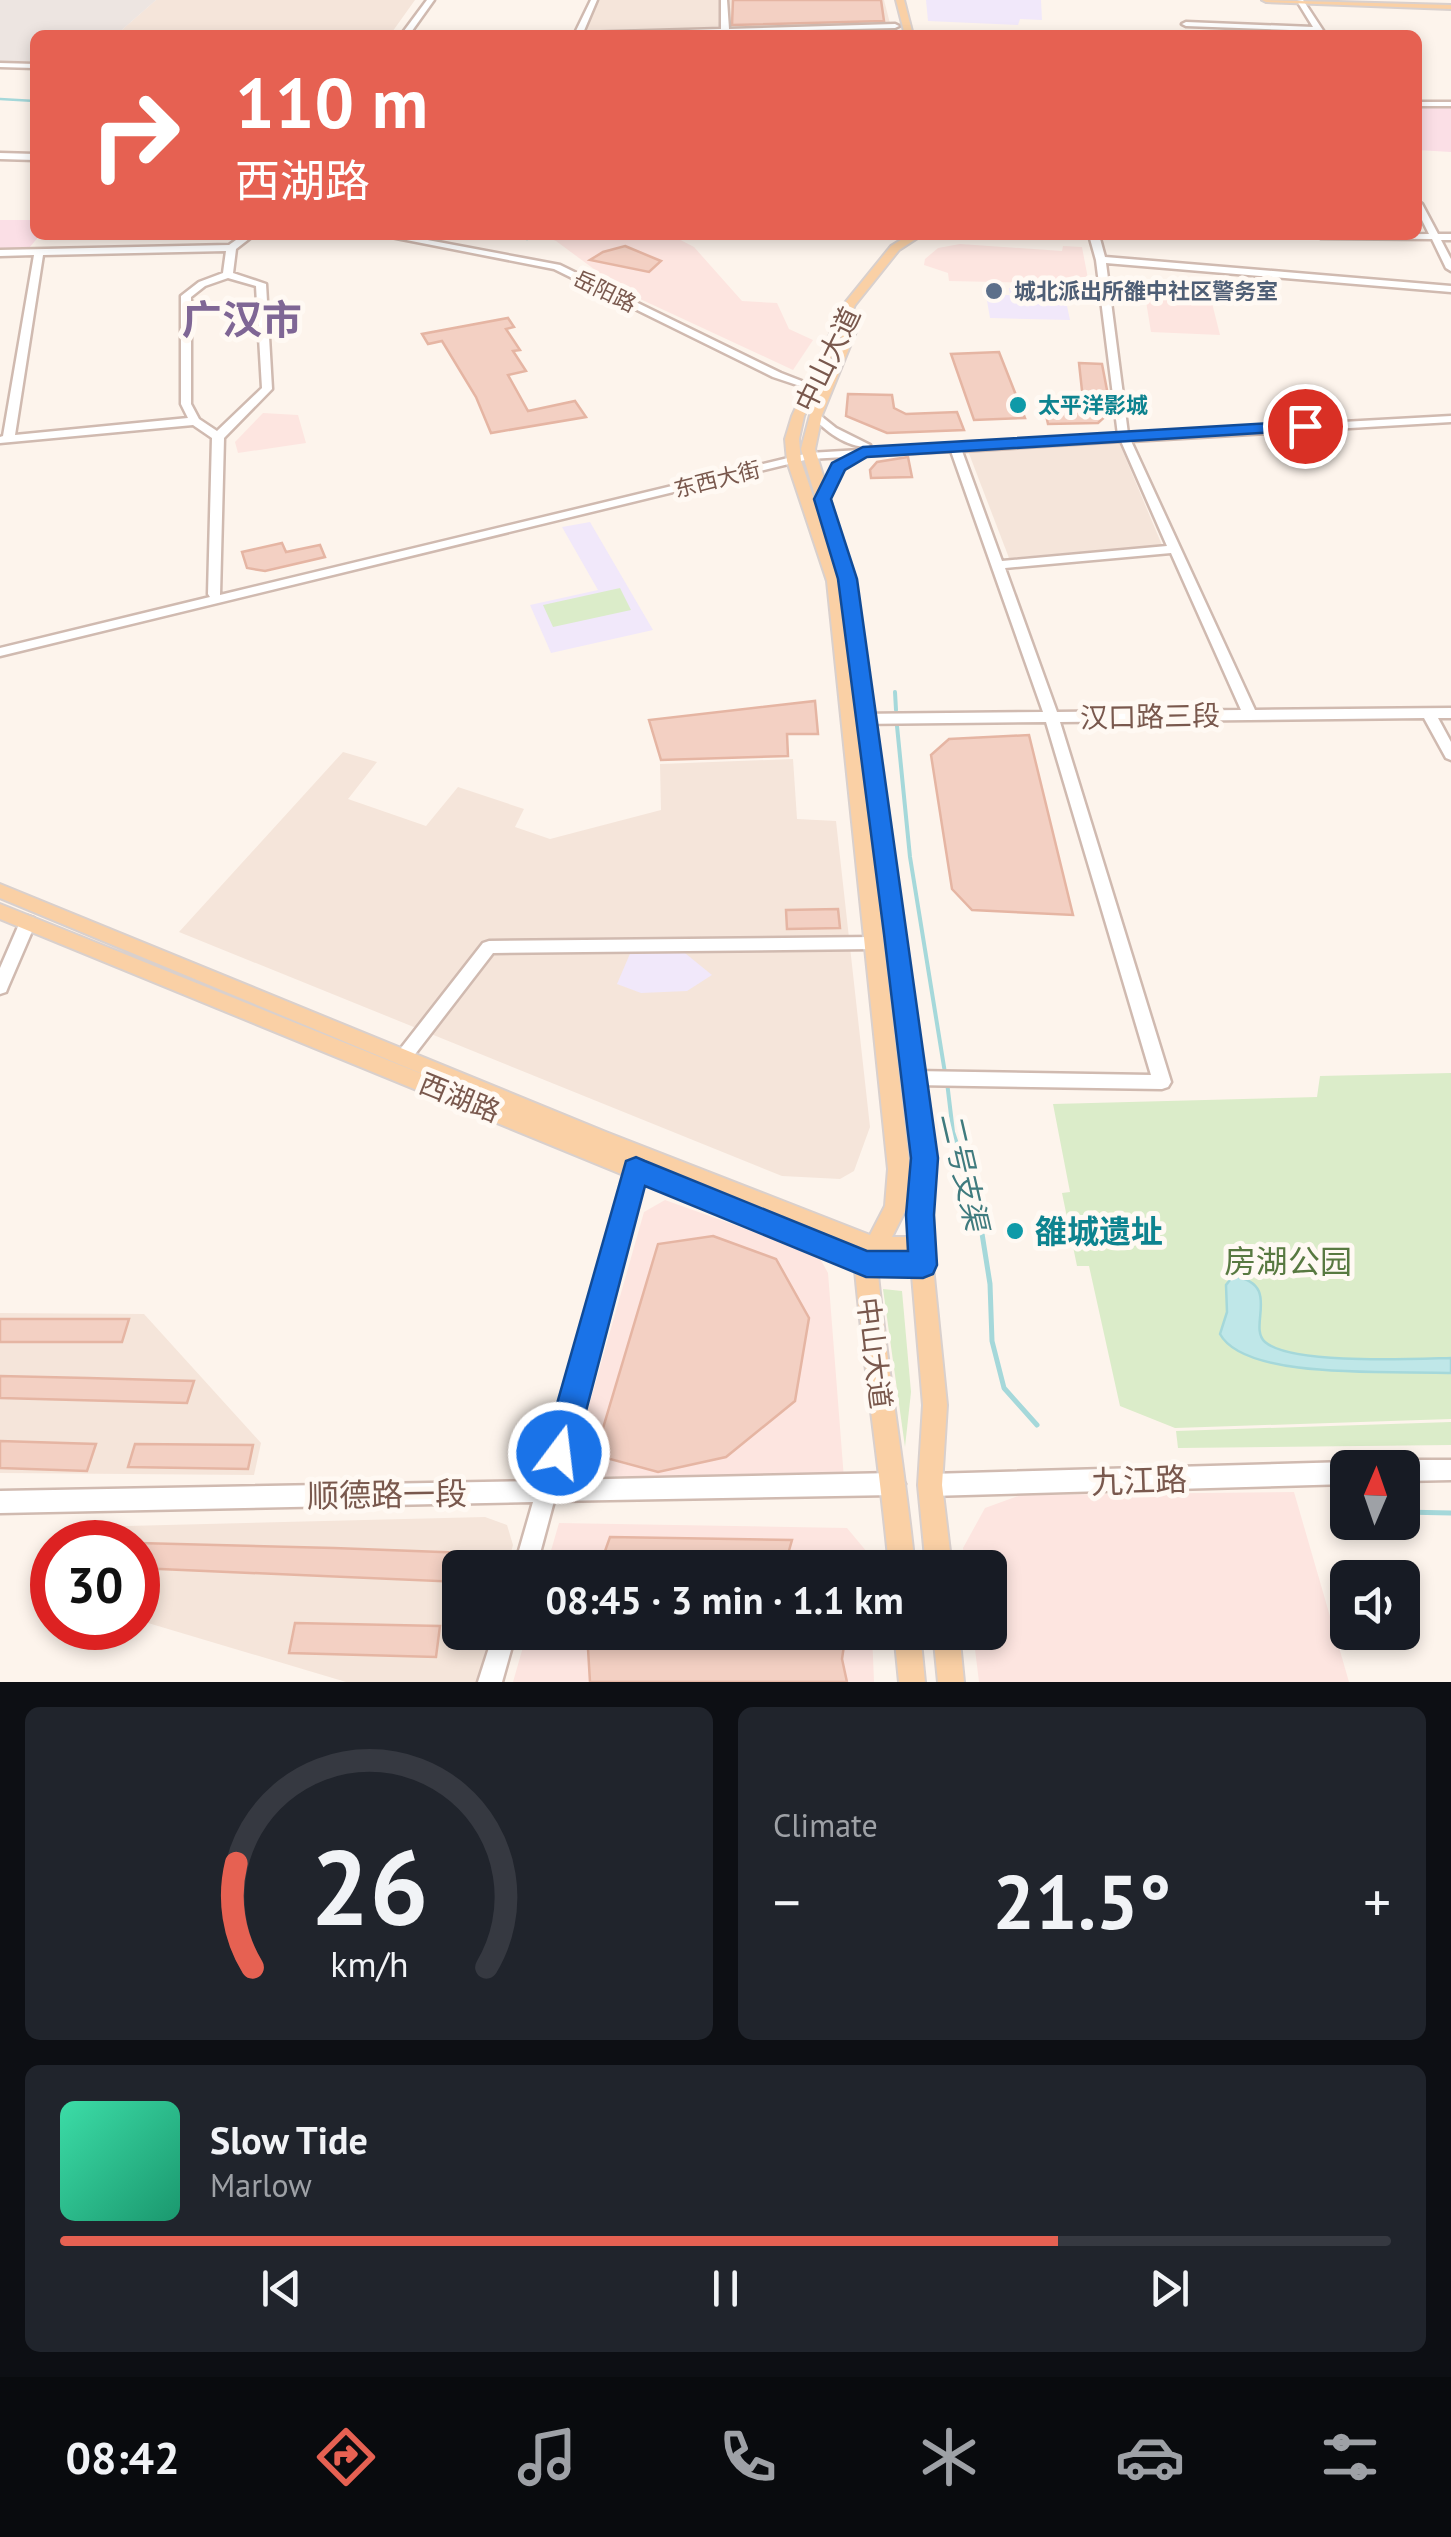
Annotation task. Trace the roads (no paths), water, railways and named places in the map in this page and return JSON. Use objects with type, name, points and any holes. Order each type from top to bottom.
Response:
[{"type":"main road","points":[[889,0],[897,30]]},
{"type":"main road","points":[[900,0],[909,30]]},
{"type":"main road","points":[[1266,0],[1451,7]]},
{"type":"main road","name":"中山大道","points":[[900,1550],[876,1372],[870,1256],[896,1206],[899,1180],[874,943],[848,579],[822,499],[792,439],[798,416],[850,304],[895,248],[908,240]]},
{"type":"main road","name":"中山大道","points":[[922,240],[903,252],[857,315],[801,455],[834,581],[924,1158],[921,1256],[936,1405],[930,1484],[937,1550]]},
{"type":"main road","name":"西湖路","points":[[0,891],[599,1138],[870,1256]]},
{"type":"main road","name":"西湖路","points":[[0,911],[636,1169],[870,1256]]},
{"type":"main road","points":[[870,1256],[921,1256]]},
{"type":"main road","points":[[909,1650],[912,1682]]},
{"type":"main road","points":[[948,1650],[951,1682]]},
{"type":"street","points":[[409,30],[431,0]]},
{"type":"street","points":[[580,30],[594,0]]},
{"type":"street","points":[[724,0],[725,30],[897,30]]},
{"type":"street","points":[[1300,2],[1319,30]]},
{"type":"street","points":[[1186,24],[1286,30]]},
{"type":"street","points":[[0,67],[30,68]]},
{"type":"street","points":[[1422,104],[1451,104]]},
{"type":"street","points":[[0,156],[30,157]]},
{"type":"street","points":[[1422,213],[1451,268]]},
{"type":"street","points":[[1422,236],[1451,237]]},
{"type":"street","points":[[0,253],[231,248],[242,240]]},
{"type":"street","name":"岳阳路","points":[[413,240],[557,267],[777,375],[812,387]]},
{"type":"street","points":[[1095,240],[1122,432],[1250,715]]},
{"type":"street","points":[[228,276],[231,248]]},
{"type":"street","points":[[40,252],[4,440],[194,421]]},
{"type":"street","points":[[1101,260],[1451,289]]},
{"type":"street","points":[[214,594],[218,438],[266,389],[261,284],[228,276],[202,284],[186,296],[186,404],[194,421],[218,438]]},
{"type":"street","points":[[816,416],[864,449],[838,467],[822,499]]},
{"type":"street","name":"东西大街","points":[[0,644],[801,455],[1122,432],[1451,416]]},
{"type":"street","name":"东西大街","points":[[864,449],[1122,432]]},
{"type":"street","points":[[914,1078],[1162,1082],[1052,717],[955,446]]},
{"type":"street","name":"东西大街","points":[[0,652],[801,455]]},
{"type":"street","points":[[997,564],[1175,549]]},
{"type":"street","points":[[1428,713],[1451,755]]},
{"type":"street","name":"汉口路三段","points":[[857,719],[1451,713]]},
{"type":"street","points":[[0,987],[28,922]]},
{"type":"street","points":[[404,1057],[489,947],[874,943]]},
{"type":"street","points":[[531,1550],[636,1169]]},
{"type":"street","points":[[1420,1471],[1451,1470]]},
{"type":"street","name":"九江路","points":[[930,1484],[1330,1473]]},
{"type":"street","name":"顺德路一段","points":[[0,1502],[894,1484]]},
{"type":"street","points":[[490,1682],[500,1650]]},
{"type":"water","points":[[1233,1276],[1257,1287],[1261,1335],[1265,1342],[1279,1349],[1353,1359],[1451,1358],[1451,1373],[1292,1367],[1235,1349],[1220,1334],[1227,1312],[1226,1285]]},
{"type":"waterway","name":"二号支渠","points":[[0,99],[30,101]]},
{"type":"waterway","name":"二号支渠","points":[[895,692],[896,710]]},
{"type":"waterway","name":"二号支渠","points":[[897,726],[910,857],[945,1073]]},
{"type":"waterway","name":"二号支渠","points":[[947,1082],[953,1132],[965,1168]]},
{"type":"waterway","name":"二号支渠","points":[[965,1168],[977,1202],[990,1284],[992,1341],[1004,1388],[1037,1425]]},
{"type":"waterway","name":"二号支渠","points":[[1420,1512],[1451,1513]]},
{"type":"place","name":"城北派出所雒中社区警务室","points":[[994,291]]},
{"type":"place","name":"太平洋影城","points":[[1018,405]]},
{"type":"place","name":"雒城遗址","points":[[1015,1231]]},
{"type":"district","name":"广汉市","points":[[242,319]]},
{"type":"park label","name":"房湖公园","points":[[1288,1261]]}]
